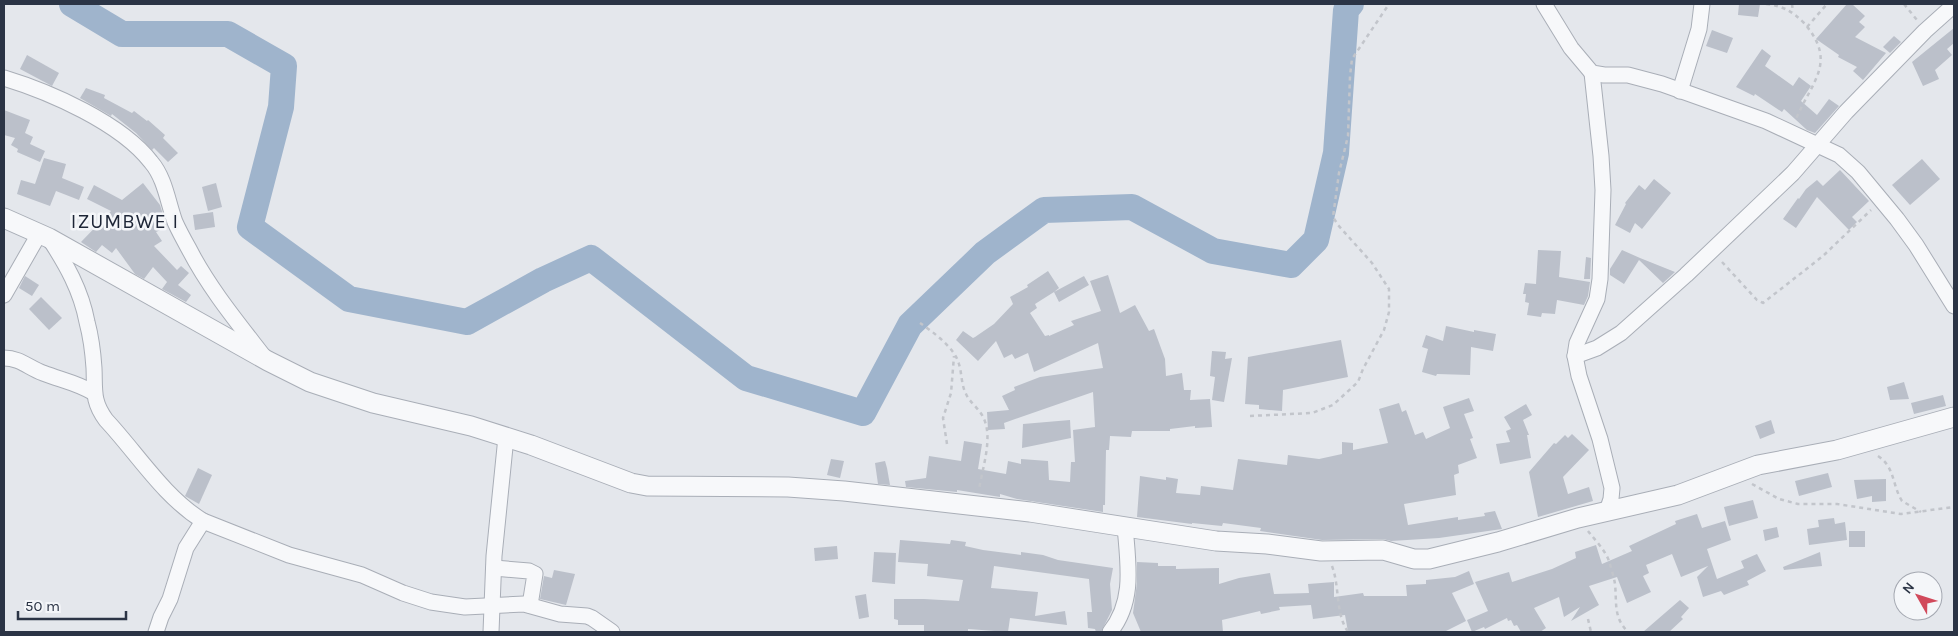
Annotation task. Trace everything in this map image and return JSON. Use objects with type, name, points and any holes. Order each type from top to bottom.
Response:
[{"type":"street","points":[[1544,4],[1571,48],[1592,73],[1598,116],[1602,164],[1600,279],[1597,299],[1577,343],[1575,356],[1578,376],[1600,439],[1612,488],[1607,511]]},
{"type":"street","points":[[1680,90],[1699,29],[1702,4]]},
{"type":"street","points":[[1575,356],[1597,348],[1622,334],[1712,251],[1793,173],[1846,112],[1925,31],[1954,6]]},
{"type":"street","points":[[1592,73],[1628,75],[1680,90],[1766,121],[1839,155],[1858,172],[1882,200],[1916,245],[1954,306]]},
{"type":"street","points":[[4,78],[50,95],[91,115],[123,135],[153,163],[162,182],[176,223],[190,252],[227,308],[268,361]]},
{"type":"street","points":[[4,218],[44,236],[268,361],[310,382],[374,403],[471,426],[538,448],[632,483],[647,486],[788,487],[928,500],[1030,512],[1216,541],[1267,544],[1321,551],[1383,550],[1414,559],[1429,558],[1498,542],[1578,518],[1678,495],[1742,469],[1862,444],[1954,417]]},
{"type":"street","points":[[4,295],[44,236]]},
{"type":"street","points":[[44,236],[73,277],[82,300],[90,338],[94,368],[94,393],[98,407],[106,420],[179,504],[202,521],[290,555],[362,575],[431,602],[465,607],[530,605],[551,612],[571,615],[580,614],[592,618],[612,632]]},
{"type":"street","points":[[4,358],[12,358],[40,372],[79,384],[94,393]]},
{"type":"street","points":[[491,632],[494,568],[506,438]]},
{"type":"street","points":[[156,632],[160,617],[170,599],[186,548],[202,521]]},
{"type":"street","points":[[1110,632],[1124,610],[1128,596],[1129,570],[1125,526]]},
{"type":"street","points":[[494,568],[529,571],[535,574],[530,605]]},
{"type":"path","points":[[1250,416],[1312,413],[1333,405],[1358,382],[1384,330],[1389,312],[1389,289],[1372,263],[1333,217],[1339,173],[1348,136],[1352,59],[1390,4]]},
{"type":"path","points":[[1766,4],[1780,6],[1793,14],[1807,27],[1820,47],[1821,63],[1809,96],[1800,108],[1792,132]]},
{"type":"path","points":[[1792,4],[1793,14]]},
{"type":"path","points":[[1807,27],[1828,4]]},
{"type":"path","points":[[1904,4],[1925,31]]},
{"type":"path","points":[[1712,251],[1757,300],[1764,303],[1823,256],[1882,200]]},
{"type":"path","points":[[920,324],[950,348],[959,364],[966,394],[984,419],[987,438],[977,507]]},
{"type":"path","points":[[947,444],[943,418],[951,393],[954,356]]},
{"type":"path","points":[[1862,444],[1886,461],[1902,501],[1922,512]]},
{"type":"path","points":[[1742,469],[1755,488],[1788,503],[1837,504],[1901,514],[1954,507]]},
{"type":"path","points":[[1578,518],[1608,558],[1615,584],[1614,603],[1617,615],[1619,622],[1628,632]]},
{"type":"path","points":[[1321,551],[1328,559],[1334,571],[1341,616],[1348,632]]},
{"type":"path","points":[[1588,619],[1591,632]]},
{"type":"building","points":[[1739,4],[1760,4],[1758,17],[1738,15]]},
{"type":"building","points":[[1847,4],[1852,4],[1865,16],[1859,22],[1865,27],[1855,37],[1886,53],[1863,80],[1853,71],[1857,67],[1838,57],[1839,55],[1816,39]]},
{"type":"building","points":[[1954,28],[1954,43],[1947,49],[1952,55],[1935,70],[1939,79],[1923,86],[1912,62]]},
{"type":"building","points":[[1712,30],[1733,38],[1727,53],[1706,46]]},
{"type":"building","points":[[1894,36],[1901,42],[1890,53],[1883,47]]},
{"type":"building","points":[[1762,49],[1771,56],[1765,66],[1793,86],[1799,77],[1811,86],[1801,101],[1817,115],[1829,99],[1839,106],[1815,133],[1807,130],[1784,109],[1782,112],[1755,94],[1754,96],[1736,87]]},
{"type":"building","points":[[27,55],[59,73],[52,86],[20,69]]},
{"type":"building","points":[[86,88],[105,95],[104,98],[132,113],[134,111],[148,120],[165,135],[163,138],[178,153],[168,162],[154,148],[152,150],[136,133],[112,114],[111,116],[80,98]]},
{"type":"building","points":[[4,110],[30,120],[25,133],[33,137],[30,144],[45,151],[40,162],[17,152],[18,149],[11,145],[15,138],[4,135]]},
{"type":"building","points":[[44,158],[66,164],[62,178],[84,187],[79,200],[56,191],[50,206],[17,194],[21,180],[35,184]]},
{"type":"building","points":[[1922,159],[1940,179],[1910,205],[1892,185]]},
{"type":"building","points":[[1840,170],[1869,201],[1852,217],[1857,222],[1849,230],[1817,197],[1796,228],[1783,219],[1806,189],[1817,180],[1823,186]]},
{"type":"building","points":[[1654,179],[1671,193],[1642,229],[1635,223],[1630,233],[1615,225],[1625,203],[1639,185],[1645,190]]},
{"type":"building","points":[[143,183],[160,205],[167,227],[156,232],[162,241],[154,246],[177,270],[181,266],[189,273],[178,285],[191,295],[186,302],[162,289],[167,282],[153,267],[144,279],[135,274],[116,248],[112,253],[102,245],[96,252],[81,242],[111,211],[87,199],[94,185],[122,200]]},
{"type":"building","points":[[216,183],[222,207],[208,211],[202,187]]},
{"type":"building","points":[[213,212],[215,227],[195,230],[193,215]]},
{"type":"building","points":[[1538,250],[1561,251],[1559,277],[1590,282],[1588,296],[1584,305],[1557,300],[1555,314],[1542,313],[1541,317],[1527,315],[1529,303],[1525,302],[1526,294],[1523,294],[1525,283],[1536,284]]},
{"type":"building","points":[[1622,250],[1675,272],[1663,283],[1639,260],[1624,284],[1610,275],[1610,269]]},
{"type":"building","points":[[1586,257],[1591,258],[1590,279],[1584,279]]},
{"type":"building","points":[[1048,271],[1059,288],[1035,304],[1037,308],[1030,313],[1045,336],[1074,325],[1071,321],[1101,311],[1090,281],[1108,275],[1120,313],[1135,305],[1149,331],[1154,329],[1165,359],[1166,376],[1182,373],[1184,390],[1191,390],[1190,400],[1210,399],[1212,427],[1195,428],[1195,426],[1170,429],[1170,431],[1132,431],[1131,437],[1110,436],[1109,450],[1106,450],[1105,505],[1103,505],[1103,512],[1017,499],[1000,494],[1000,497],[957,490],[957,492],[906,487],[905,481],[926,478],[929,456],[961,461],[964,441],[982,444],[978,469],[1006,474],[1008,461],[1021,464],[1021,459],[1048,461],[1049,480],[1070,482],[1071,462],[1075,462],[1073,430],[1095,427],[1093,392],[1004,423],[1005,429],[988,430],[987,412],[1009,410],[1002,396],[1015,390],[1014,387],[1040,377],[1103,368],[1098,343],[1034,372],[1028,353],[1015,359],[1012,354],[1004,358],[996,341],[978,361],[956,340],[963,331],[973,338],[994,324],[1013,304],[1010,297],[1028,287],[1027,285]]},
{"type":"building","points":[[25,276],[39,285],[32,296],[19,288]]},
{"type":"building","points":[[1084,276],[1089,285],[1059,302],[1054,292]]},
{"type":"building","points":[[41,297],[62,318],[49,330],[29,309]]},
{"type":"building","points":[[1446,326],[1474,332],[1474,330],[1496,334],[1493,351],[1471,347],[1470,375],[1437,374],[1436,376],[1422,372],[1428,349],[1422,347],[1426,335],[1443,341]]},
{"type":"building","points":[[1341,340],[1348,377],[1283,390],[1282,411],[1259,409],[1259,405],[1245,404],[1248,357]]},
{"type":"building","points":[[1212,351],[1226,352],[1225,359],[1232,358],[1224,402],[1212,400],[1215,377],[1210,376]]},
{"type":"building","points":[[1904,382],[1909,399],[1890,400],[1887,387]]},
{"type":"building","points":[[1943,395],[1946,406],[1914,414],[1911,403]]},
{"type":"building","points":[[1469,398],[1474,411],[1464,414],[1473,438],[1470,439],[1477,458],[1458,465],[1459,473],[1454,475],[1456,495],[1404,504],[1408,525],[1458,517],[1458,520],[1485,516],[1484,513],[1495,511],[1502,529],[1439,538],[1391,541],[1383,539],[1322,540],[1260,531],[1261,528],[1223,523],[1222,526],[1192,524],[1137,517],[1140,476],[1166,480],[1166,477],[1178,479],[1176,493],[1200,495],[1201,486],[1233,490],[1238,459],[1287,465],[1288,455],[1319,459],[1342,454],[1342,442],[1353,443],[1353,450],[1388,443],[1379,409],[1399,403],[1402,412],[1406,410],[1415,435],[1423,432],[1426,439],[1450,428],[1443,407]]},
{"type":"building","points":[[1526,404],[1532,415],[1523,420],[1529,435],[1527,435],[1531,458],[1500,464],[1496,444],[1510,442],[1506,431],[1511,429],[1504,417]]},
{"type":"building","points":[[1070,420],[1071,438],[1022,448],[1023,424]]},
{"type":"building","points":[[1771,420],[1775,433],[1760,439],[1755,426]]},
{"type":"building","points":[[1572,434],[1589,450],[1563,477],[1568,494],[1589,487],[1593,501],[1538,517],[1529,472],[1554,443],[1556,444],[1565,435],[1568,438]]},
{"type":"building","points":[[831,459],[844,461],[840,478],[827,475]]},
{"type":"building","points":[[885,461],[890,485],[878,484],[875,463]]},
{"type":"building","points":[[198,468],[212,475],[199,504],[185,496]]},
{"type":"building","points":[[1828,473],[1832,487],[1799,496],[1795,481]]},
{"type":"building","points":[[1886,479],[1886,501],[1872,502],[1872,496],[1857,499],[1854,480]]},
{"type":"building","points":[[1753,500],[1758,518],[1729,526],[1724,507]]},
{"type":"building","points":[[1697,514],[1702,528],[1725,521],[1731,540],[1707,549],[1717,579],[1744,568],[1741,561],[1757,554],[1766,571],[1747,581],[1749,585],[1724,595],[1721,591],[1703,597],[1697,577],[1708,566],[1681,577],[1672,554],[1646,565],[1649,573],[1643,576],[1651,592],[1627,603],[1617,577],[1589,586],[1599,605],[1571,621],[1580,607],[1564,617],[1559,597],[1534,608],[1546,628],[1540,632],[1521,632],[1517,625],[1514,626],[1511,620],[1508,621],[1507,618],[1485,629],[1484,627],[1472,632],[1467,620],[1488,611],[1475,582],[1509,572],[1512,582],[1552,569],[1576,558],[1575,552],[1596,545],[1602,564],[1632,551],[1629,546],[1676,524],[1675,521]]},
{"type":"building","points":[[1834,518],[1835,524],[1845,522],[1847,540],[1809,545],[1807,529],[1819,527],[1818,520]]},
{"type":"building","points":[[1777,527],[1779,537],[1765,541],[1763,530]]},
{"type":"building","points":[[1849,531],[1865,531],[1865,547],[1849,547]]},
{"type":"building","points":[[900,540],[950,544],[951,540],[966,542],[965,546],[983,550],[1021,555],[1021,552],[1043,555],[1058,560],[1113,568],[1110,584],[1112,610],[1101,632],[1096,632],[1095,629],[1088,628],[1087,612],[1092,612],[1089,579],[994,566],[991,588],[1038,592],[1035,616],[1065,611],[1067,625],[1010,618],[1008,632],[968,629],[968,632],[924,632],[924,625],[898,625],[898,620],[894,619],[894,599],[959,601],[963,580],[927,576],[928,564],[898,562]]},
{"type":"building","points":[[837,546],[838,559],[815,561],[814,548]]},
{"type":"building","points":[[874,552],[896,553],[895,584],[872,582]]},
{"type":"building","points":[[1820,552],[1822,566],[1784,570],[1783,567]]},
{"type":"building","points":[[1137,562],[1158,563],[1158,566],[1176,566],[1176,569],[1219,568],[1219,584],[1239,578],[1270,573],[1274,594],[1309,593],[1308,584],[1334,582],[1334,597],[1363,593],[1364,596],[1407,596],[1406,585],[1426,584],[1426,580],[1455,577],[1469,571],[1474,584],[1452,593],[1466,621],[1444,632],[1348,632],[1345,615],[1313,619],[1311,605],[1279,607],[1280,610],[1261,614],[1260,611],[1222,620],[1223,632],[1141,632],[1133,613],[1137,583]]},
{"type":"building","points":[[554,570],[575,574],[566,605],[540,599],[544,576],[552,578]]},
{"type":"building","points":[[866,594],[869,617],[859,619],[855,596]]},
{"type":"building","points":[[1680,600],[1689,608],[1681,617],[1683,619],[1669,632],[1643,632]]},
{"type":"waterway","points":[[72,4],[122,34],[228,34],[284,66],[281,107],[250,227],[349,299],[467,322],[543,280],[591,258],[746,378],[863,413],[910,325],[985,253],[1044,210],[1132,207],[1213,251],[1291,265],[1316,240],[1336,153],[1346,10],[1351,4]]},
{"type":"district","name":"IZUMBWE I","points":[[125,221]]}]
